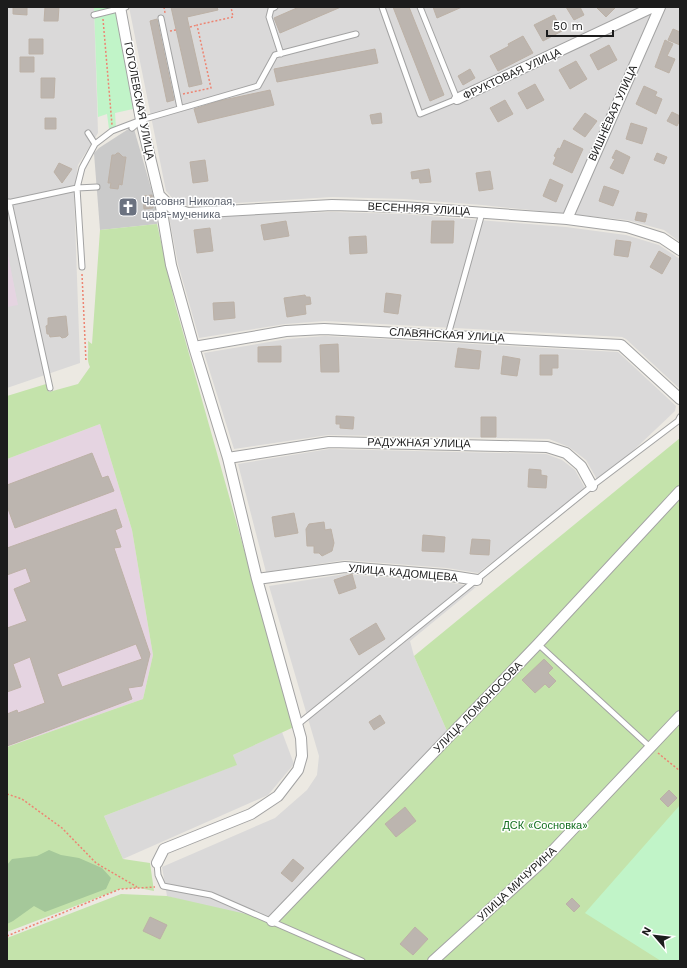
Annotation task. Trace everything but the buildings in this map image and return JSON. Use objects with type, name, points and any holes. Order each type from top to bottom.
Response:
[{"type":"street","name":"ГОГОЛЕВСКАЯ УЛИЦА","points":[[122,7],[141,120],[159,195],[159,213],[171,265],[228,458],[257,579],[301,738],[302,756],[298,770],[278,796],[251,814],[164,849],[157,863]]},
{"type":"street","name":"ФРУКТОВАЯ УЛИЦА","points":[[457,99],[653,7]]},
{"type":"street","name":"ВИШНЁВАЯ УЛИЦА","points":[[567,219],[660,7]]},
{"type":"street","name":"ВЕСЕННЯЯ УЛИЦА","points":[[159,195],[172,208],[188,213],[332,205],[403,207],[567,219],[627,228],[662,238],[680,250]]},
{"type":"street","name":"СЛАВЯНСКАЯ УЛИЦА","points":[[194,347],[286,332],[324,329],[622,345],[680,399]]},
{"type":"street","name":"РАДУЖНАЯ УЛИЦА","points":[[228,458],[329,442],[547,447],[566,453],[581,466],[592,486]]},
{"type":"street","name":"УЛИЦА ЛОМОНОСОВА","points":[[272,922],[538,644],[680,491]]},
{"type":"street","name":"УЛИЦА КАДОМЦЕВА","points":[[257,579],[345,567],[446,575],[477,580]]},
{"type":"street","name":"УЛИЦА МИЧУРИНА","points":[[433,961],[543,862],[680,716]]},
{"type":"lane","points":[[94,15],[122,7]]},
{"type":"lane","points":[[275,7],[271,9],[269,17],[281,54]]},
{"type":"lane","points":[[382,7],[420,114],[457,99],[420,7]]},
{"type":"lane","points":[[161,18],[180,108]]},
{"type":"lane","points":[[82,267],[78,188],[82,168],[95,144],[112,130],[180,108],[258,86],[275,55],[356,34]]},
{"type":"lane","points":[[132,128],[141,120]]},
{"type":"lane","points":[[88,133],[95,144]]},
{"type":"lane","points":[[50,388],[8,203],[78,188],[97,187]]},
{"type":"lane","points":[[448,335],[482,213]]},
{"type":"lane","points":[[297,725],[592,486],[678,421],[680,417]]},
{"type":"lane","points":[[538,644],[650,747]]},
{"type":"lane","points":[[157,863],[158,875],[163,886],[211,895],[362,961]]},
{"type":"path","points":[[190,27],[233,17],[231,7]]},
{"type":"path","points":[[102,13],[112,130]]},
{"type":"path","points":[[183,94],[211,88],[197,25]]},
{"type":"path","points":[[169,31],[176,30]]},
{"type":"path","points":[[82,267],[86,362]]},
{"type":"path","points":[[650,747],[680,770]]},
{"type":"path","points":[[7,794],[22,799],[62,828],[96,863],[138,888]]},
{"type":"path","points":[[7,936],[120,889],[163,886]]},
{"type":"shaded area","points":[[7,7],[94,7],[98,133],[78,165],[74,192],[80,363],[7,388]]},
{"type":"shaded area","points":[[129,7],[680,7],[680,242],[664,230],[627,220],[482,205],[404,199],[332,197],[189,206],[176,202],[166,191]]},
{"type":"shaded area","points":[[130,128],[134,129],[155,202],[157,224],[100,230],[94,153],[99,148]]},
{"type":"shaded area","points":[[332,212],[403,214],[566,227],[626,235],[659,245],[680,259],[680,389],[622,337],[325,321],[285,324],[199,338],[178,264],[169,217]]},
{"type":"shaded area","points":[[7,250],[18,305],[7,307]]},
{"type":"shaded area","points":[[325,336],[618,352],[676,406],[675,411],[599,483],[586,460],[569,447],[549,439],[328,435],[234,449],[204,353],[287,339]]},
{"type":"shaded area","points":[[100,424],[132,530],[153,655],[143,699],[7,747],[7,459]]},
{"type":"shaded area","points":[[329,449],[546,454],[562,460],[575,470],[586,490],[478,573],[447,568],[345,560],[266,572],[238,464]]},
{"type":"shaded area","points":[[345,574],[445,582],[476,587],[410,641],[414,656],[447,731],[267,924],[167,896],[162,867],[275,818],[307,790],[317,775],[319,756],[269,586]]},
{"type":"shaded area","points":[[282,732],[294,764],[268,795],[123,859],[104,816],[236,765],[233,755]]},
{"type":"green space","points":[[94,7],[115,7],[133,109],[115,113],[116,128],[109,129],[107,114],[98,117]]},
{"type":"green space","points":[[157,224],[175,304],[294,727],[233,755],[237,765],[104,816],[123,859],[150,863],[154,891],[139,888],[120,889],[7,932],[7,747],[143,699],[153,655],[132,530],[100,424],[7,459],[7,396],[46,384],[49,392],[78,384],[90,367],[88,358],[88,341],[92,344],[100,230]]},
{"type":"green space","name":"ДСК «Сосновка»","points":[[680,438],[680,961],[7,961],[7,938],[121,894],[167,896],[268,919],[447,731],[414,656]]},
{"type":"green space","points":[[680,805],[680,961],[661,961],[585,913]]},
{"type":"green space","points":[[49,850],[61,855],[79,858],[102,868],[111,878],[106,889],[45,912],[34,906],[7,924],[7,865],[12,859],[37,856]]},
{"type":"place","name":"Часовня Николая, царя-мученика","points":[[128,207]]}]
